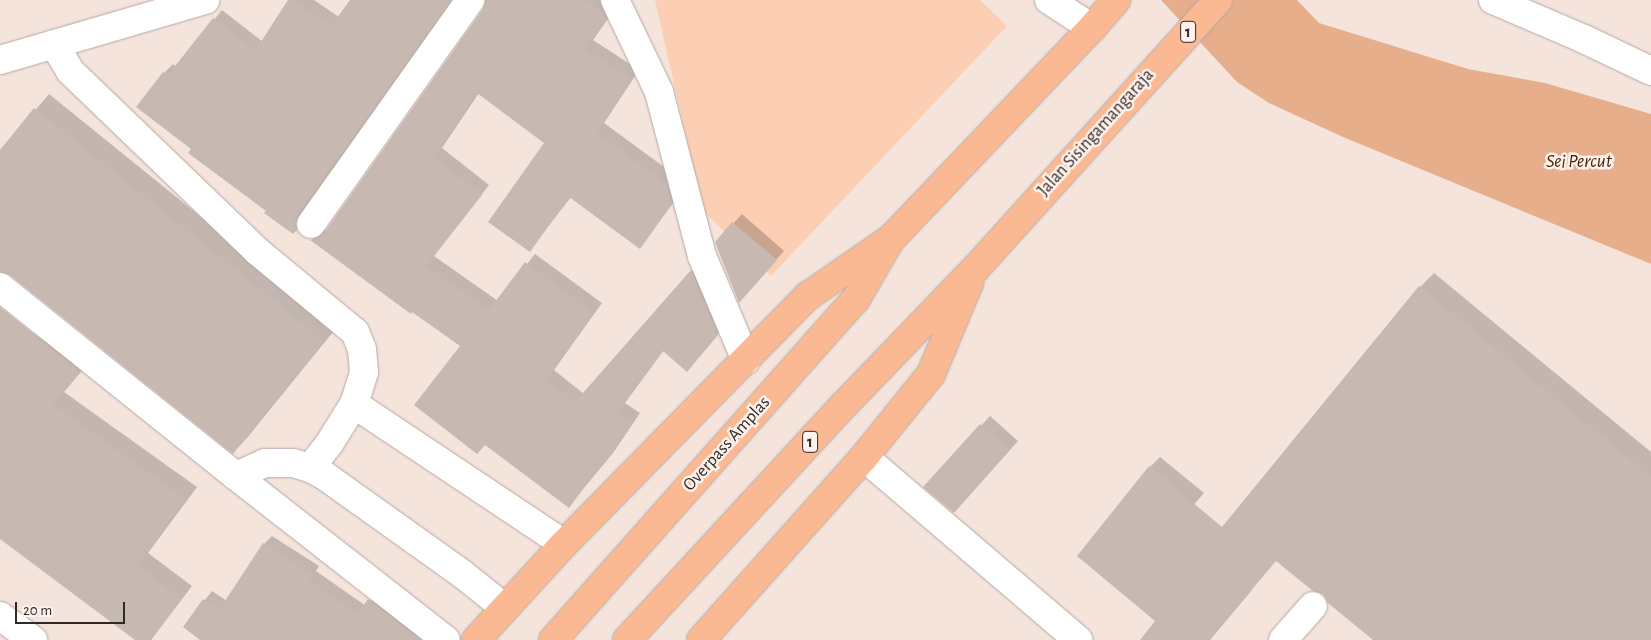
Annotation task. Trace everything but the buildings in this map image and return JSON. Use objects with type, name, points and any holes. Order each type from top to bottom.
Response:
[{"type":"highway","points":[[476,640],[564,544],[808,296],[890,240],[1092,28],[1116,0]]},
{"type":"highway","name":"Jalan Sisingamangaraja","points":[[976,268],[1218,0]]},
{"type":"highway","name":"Overpass Amplas","points":[[553,640],[606,578],[856,300],[890,240]]},
{"type":"highway","points":[[701,640],[864,458],[931,374],[976,268]]},
{"type":"highway","name":"1","points":[[628,640],[845,404],[976,268]]},
{"type":"street","points":[[0,60],[205,0]]},
{"type":"street","points":[[311,224],[470,0]]},
{"type":"street","points":[[615,0],[659,92],[702,256],[746,360]]},
{"type":"street","points":[[1048,0],[1092,28]]},
{"type":"street","points":[[1493,0],[1651,71]]},
{"type":"street","points":[[54,44],[70,71],[250,244],[355,332],[362,349],[364,372],[354,404],[329,444],[310,468]]},
{"type":"street","points":[[0,287],[236,476],[446,640]]},
{"type":"street","points":[[354,404],[564,544]]},
{"type":"street","points":[[864,458],[1078,640]]},
{"type":"street","points":[[236,476],[265,463],[292,463],[310,468],[325,476],[461,573],[505,608]]},
{"type":"street","points":[[1283,640],[1313,606]]},
{"type":"street","points":[[0,616],[33,640]]},
{"type":"shaded area","points":[[655,0],[980,0],[1007,26],[771,276],[703,211]]},
{"type":"water","name":"Sei Percut","points":[[1161,0],[1297,0],[1319,23],[1468,69],[1545,83],[1651,114],[1651,264],[1343,137],[1269,103],[1237,82]]}]
